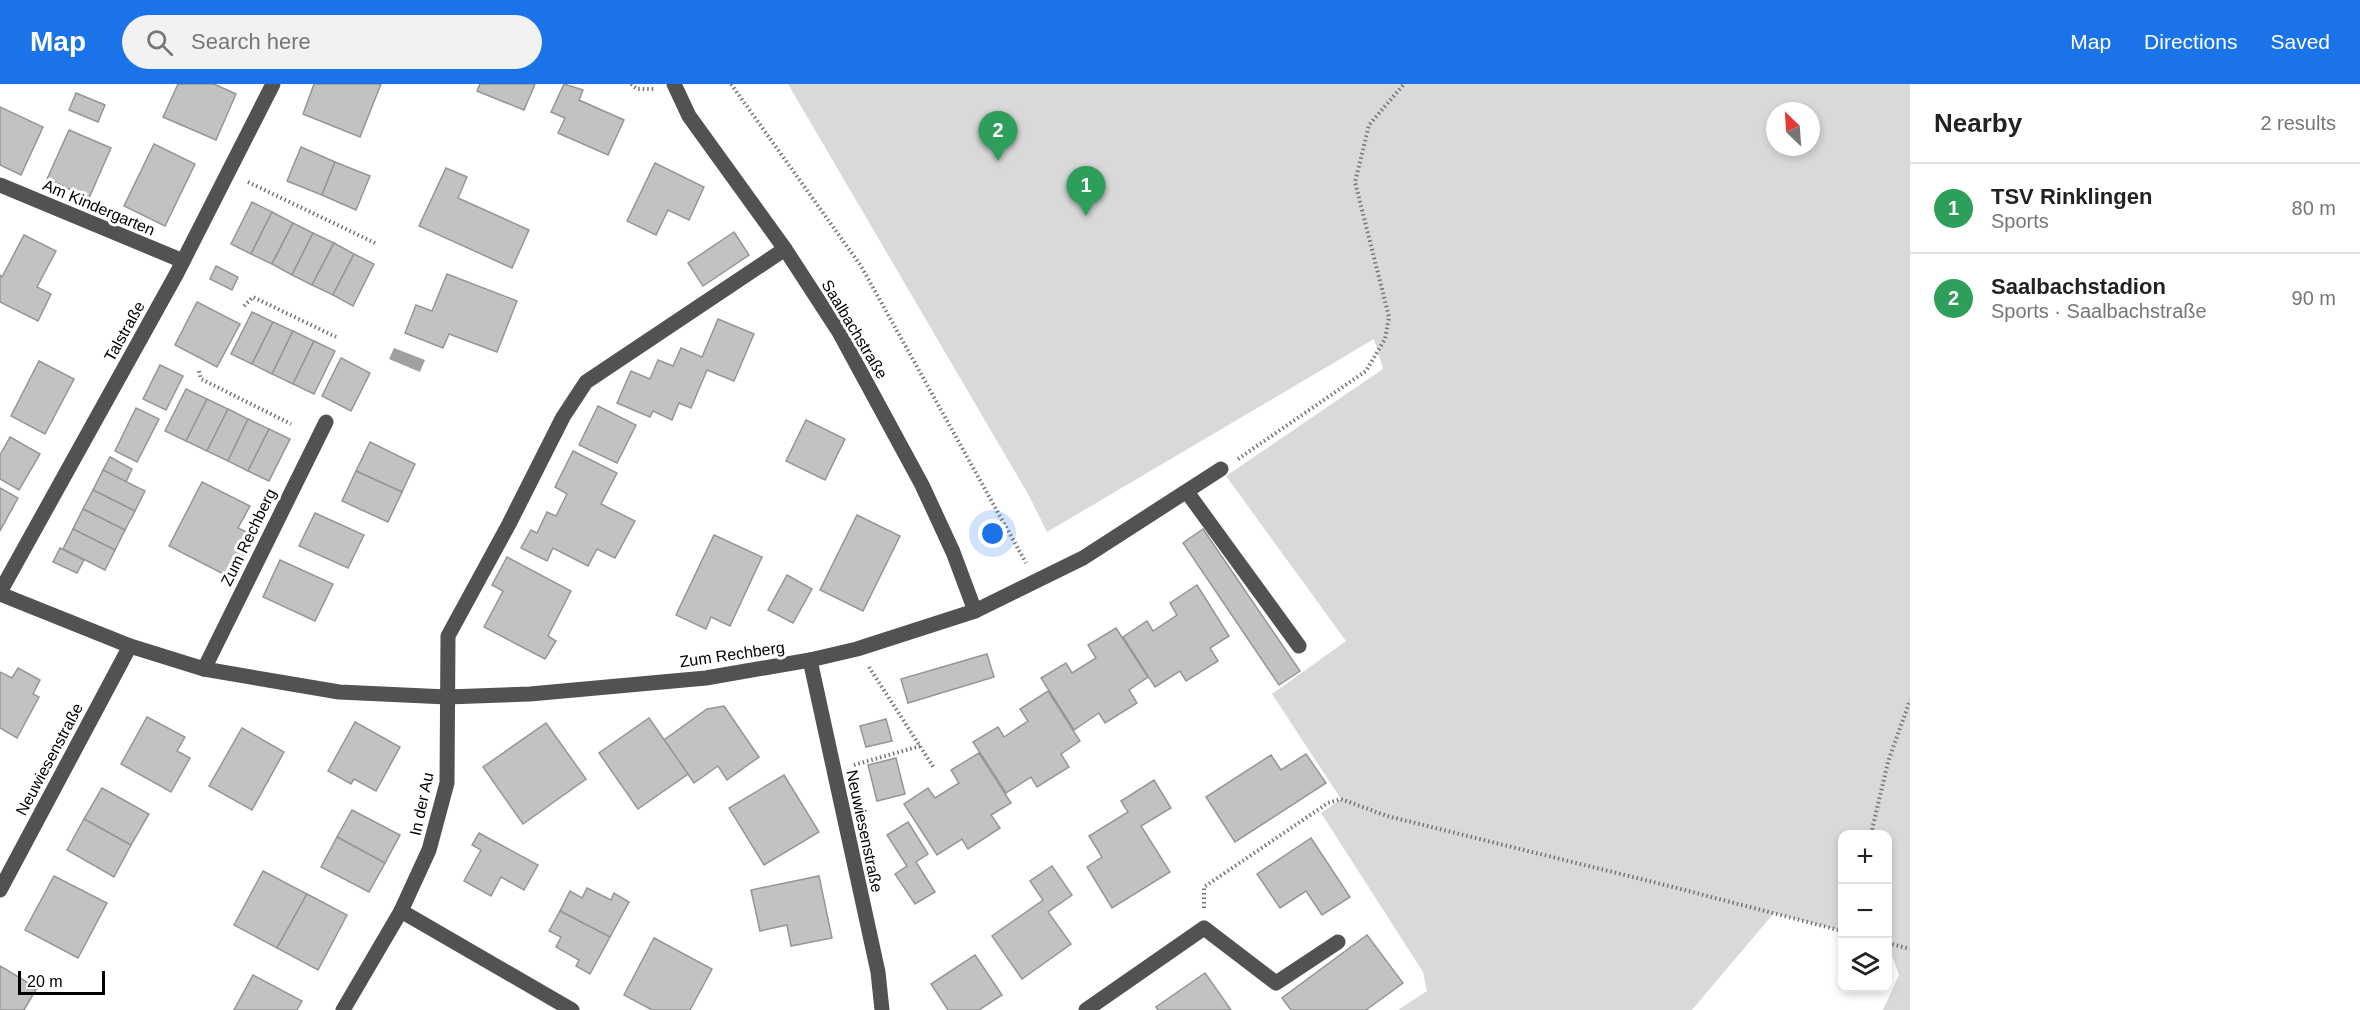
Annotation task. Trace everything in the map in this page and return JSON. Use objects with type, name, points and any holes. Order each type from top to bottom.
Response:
[{"type":"street","name":"Talstraße","points":[[0,593],[183,261],[273,84]]},
{"type":"street","name":"Saalbachstraße","points":[[674,84],[689,116],[785,249],[839,332],[921,485],[952,552],[975,611]]},
{"type":"street","name":"Am Kindergarten","points":[[0,185],[183,261]]},
{"type":"street","name":"In der Au","points":[[343,1010],[401,911],[429,850],[447,783],[448,636],[509,524],[562,417],[586,382],[785,249]]},
{"type":"street","name":"Zum Rechberg","points":[[204,669],[326,422]]},
{"type":"street","name":"Zum Rechberg","points":[[0,593],[130,646],[204,669],[339,692],[447,697],[530,694],[706,678],[810,660],[857,649],[975,611],[1083,558],[1221,469]]},
{"type":"street","points":[[1187,492],[1299,646]]},
{"type":"street","name":"Neuwiesenstraße","points":[[0,890],[130,646]]},
{"type":"street","name":"Neuwiesenstraße","points":[[810,660],[878,972],[882,1010]]},
{"type":"street","points":[[401,911],[572,1010]]},
{"type":"street","points":[[1086,1010],[1203,928],[1276,983],[1338,942]]},
{"type":"path","points":[[731,84],[861,266],[1037,582]]},
{"type":"path","points":[[1221,469],[1366,371],[1385,339],[1389,317],[1354,182],[1369,125],[1404,84]]},
{"type":"path","points":[[228,173],[375,243]]},
{"type":"path","points":[[244,306],[253,297],[336,337]]},
{"type":"path","points":[[199,371],[201,379],[291,424]]},
{"type":"path","points":[[857,649],[934,768]]},
{"type":"path","points":[[1872,830],[1888,762],[1910,700]]},
{"type":"path","points":[[833,770],[920,746]]},
{"type":"path","points":[[1203,928],[1204,887],[1328,803],[1341,799],[1387,816],[1838,930]]},
{"type":"path","points":[[1892,944],[1910,949]]},
{"type":"shaded area","points":[[788,84],[1910,84],[1910,1010],[1883,1010],[1899,975],[1892,956],[1892,830],[1838,830],[1838,930],[1774,913],[1692,1010],[1398,1010],[1427,991],[1423,972],[1321,813],[1341,799],[1272,694],[1346,641],[1226,476],[1383,369],[1374,339],[1047,532],[1028,494]]},
{"type":"shaded area","points":[[394,348],[425,360],[420,372],[389,359]]},
{"type":"building","points":[[178,84],[214,84],[236,94],[216,140],[163,117]]},
{"type":"building","points":[[314,84],[381,84],[360,137],[303,114]]},
{"type":"building","points":[[480,84],[535,84],[524,110],[477,91]]},
{"type":"building","points":[[564,84],[583,90],[579,100],[624,120],[608,155],[558,133],[565,118],[551,112]]},
{"type":"building","points":[[76,93],[105,105],[98,122],[69,110]]},
{"type":"building","points":[[0,107],[43,127],[21,175],[0,165]]},
{"type":"building","points":[[69,130],[111,148],[89,198],[47,179]]},
{"type":"building","points":[[154,144],[195,164],[165,226],[124,206]]},
{"type":"building","points":[[301,147],[335,162],[322,195],[287,181]]},
{"type":"building","points":[[335,162],[370,176],[356,210],[322,195]]},
{"type":"building","points":[[655,163],[704,187],[689,220],[668,210],[656,235],[627,221]]},
{"type":"building","points":[[446,168],[467,177],[458,198],[529,230],[512,268],[419,226]]},
{"type":"building","points":[[252,202],[272,212],[251,254],[231,244]]},
{"type":"building","points":[[272,212],[293,223],[272,264],[251,254]]},
{"type":"building","points":[[293,223],[313,233],[292,275],[272,264]]},
{"type":"building","points":[[734,232],[749,255],[703,286],[688,263]]},
{"type":"building","points":[[313,233],[334,243],[312,285],[292,275]]},
{"type":"building","points":[[24,235],[56,251],[37,287],[51,294],[38,321],[0,302],[0,275],[2,277]]},
{"type":"building","points":[[334,243],[354,254],[333,295],[312,285]]},
{"type":"building","points":[[354,254],[374,264],[353,306],[333,295]]},
{"type":"building","points":[[216,266],[238,277],[232,290],[210,279]]},
{"type":"building","points":[[447,274],[517,301],[497,352],[449,334],[443,348],[405,333],[416,305],[432,311]]},
{"type":"building","points":[[197,302],[240,324],[217,367],[175,345]]},
{"type":"building","points":[[252,312],[273,322],[252,364],[231,354]]},
{"type":"building","points":[[718,319],[754,334],[734,381],[707,370],[691,408],[679,403],[672,420],[653,411],[650,417],[617,403],[631,371],[650,379],[658,360],[673,366],[681,348],[702,357]]},
{"type":"building","points":[[273,322],[293,331],[272,374],[252,364]]},
{"type":"building","points":[[293,331],[314,341],[293,384],[272,374]]},
{"type":"building","points":[[314,341],[335,351],[314,394],[293,384]]},
{"type":"building","points":[[341,358],[370,373],[351,411],[322,396]]},
{"type":"building","points":[[39,361],[74,379],[45,434],[11,416]]},
{"type":"building","points":[[160,365],[183,376],[166,410],[143,399]]},
{"type":"building","points":[[186,389],[207,399],[186,441],[165,431]]},
{"type":"building","points":[[207,399],[228,409],[207,451],[186,441]]},
{"type":"building","points":[[598,406],[636,425],[617,463],[579,445]]},
{"type":"building","points":[[136,408],[159,419],[137,462],[115,451]]},
{"type":"building","points":[[228,409],[248,419],[228,461],[207,451]]},
{"type":"building","points":[[248,419],[269,429],[248,471],[228,461]]},
{"type":"building","points":[[806,420],[845,439],[825,480],[786,461]]},
{"type":"building","points":[[269,429],[290,439],[269,481],[248,471]]},
{"type":"building","points":[[10,437],[40,454],[19,490],[0,479],[0,455]]},
{"type":"building","points":[[370,442],[415,464],[402,492],[356,471]]},
{"type":"building","points":[[573,451],[617,473],[601,504],[635,521],[615,558],[597,549],[588,566],[553,548],[547,561],[521,548],[531,530],[537,533],[547,512],[556,516],[567,494],[555,487]]},
{"type":"building","points":[[110,457],[132,469],[126,482],[103,470]]},
{"type":"building","points":[[103,470],[145,491],[135,511],[93,490]]},
{"type":"building","points":[[356,471],[402,492],[388,522],[342,501]]},
{"type":"building","points":[[202,482],[250,506],[238,528],[253,535],[231,578],[169,546]]},
{"type":"building","points":[[0,488],[18,498],[0,531]]},
{"type":"building","points":[[93,490],[135,511],[125,530],[83,509]]},
{"type":"building","points":[[83,509],[125,530],[115,550],[73,529]]},
{"type":"building","points":[[315,513],[364,535],[348,568],[299,546]]},
{"type":"building","points":[[857,515],[900,536],[863,611],[820,590]]},
{"type":"building","points":[[73,529],[115,550],[105,570],[63,549]]},
{"type":"building","points":[[1203,529],[1300,671],[1279,685],[1183,543]]},
{"type":"building","points":[[714,535],[762,557],[730,626],[711,617],[706,629],[676,615]]},
{"type":"building","points":[[60,548],[84,560],[77,573],[53,562]]},
{"type":"building","points":[[507,557],[571,591],[548,636],[556,641],[545,659],[484,627],[503,591],[492,585]]},
{"type":"building","points":[[280,560],[333,584],[315,621],[263,597]]},
{"type":"building","points":[[787,575],[812,589],[793,623],[768,610]]},
{"type":"building","points":[[1197,585],[1229,636],[1210,648],[1218,661],[1186,681],[1180,671],[1155,687],[1123,637],[1147,621],[1153,631],[1177,615],[1170,603]]},
{"type":"building","points":[[1116,628],[1148,677],[1129,690],[1137,703],[1105,723],[1099,713],[1074,730],[1041,678],[1066,663],[1072,673],[1096,658],[1088,645]]},
{"type":"building","points":[[987,654],[994,677],[908,703],[901,679]]},
{"type":"building","points":[[18,668],[40,680],[33,694],[39,697],[17,738],[0,728],[0,672],[12,678]]},
{"type":"building","points":[[1048,691],[1080,741],[1061,754],[1069,767],[1037,787],[1031,777],[1006,793],[973,742],[998,727],[1004,737],[1028,721],[1020,709]]},
{"type":"building","points":[[724,706],[759,757],[727,780],[718,766],[694,783],[664,740],[707,709]]},
{"type":"building","points":[[147,717],[185,737],[177,751],[190,758],[171,792],[121,764]]},
{"type":"building","points":[[649,718],[688,774],[638,809],[599,753]]},
{"type":"building","points":[[886,719],[892,741],[866,747],[860,726]]},
{"type":"building","points":[[355,722],[400,747],[376,791],[354,779],[351,784],[328,771]]},
{"type":"building","points":[[546,723],[586,779],[523,824],[483,767]]},
{"type":"building","points":[[242,728],[284,752],[252,810],[209,786]]},
{"type":"building","points":[[979,753],[1011,803],[991,815],[1000,828],[968,849],[962,839],[937,855],[904,804],[928,788],[935,798],[959,783],[951,770]]},
{"type":"building","points":[[1306,754],[1326,783],[1235,842],[1206,797],[1271,755],[1281,770]]},
{"type":"building","points":[[896,758],[905,794],[877,801],[868,765]]},
{"type":"building","points":[[784,775],[819,832],[764,865],[729,808]]},
{"type":"building","points":[[1154,780],[1171,808],[1141,826],[1170,872],[1112,908],[1087,867],[1102,857],[1089,836],[1128,812],[1121,801]]},
{"type":"building","points":[[102,788],[149,814],[131,845],[84,819]]},
{"type":"building","points":[[352,810],[400,835],[385,863],[337,837]]},
{"type":"building","points":[[84,819],[131,845],[114,877],[67,850]]},
{"type":"building","points":[[908,822],[928,854],[916,862],[935,892],[915,904],[895,874],[907,866],[887,835]]},
{"type":"building","points":[[479,833],[538,865],[524,890],[501,877],[491,896],[464,881],[481,850],[472,845]]},
{"type":"building","points":[[337,837],[385,863],[369,892],[321,867]]},
{"type":"building","points":[[1311,838],[1350,897],[1322,915],[1306,891],[1280,908],[1257,874]]},
{"type":"building","points":[[1052,866],[1072,895],[1048,912],[1071,944],[1022,979],[992,936],[1043,900],[1030,881]]},
{"type":"building","points":[[263,871],[307,894],[277,948],[234,925]]},
{"type":"building","points":[[54,876],[107,903],[78,958],[25,930]]},
{"type":"building","points":[[819,876],[832,938],[791,946],[787,925],[760,931],[751,890]]},
{"type":"building","points":[[587,888],[611,900],[614,893],[629,902],[610,937],[560,911],[570,891],[582,898]]},
{"type":"building","points":[[307,894],[347,915],[318,970],[277,948]]},
{"type":"building","points":[[560,911],[610,937],[590,974],[576,966],[579,960],[556,947],[561,937],[549,931]]},
{"type":"building","points":[[1367,935],[1403,983],[1366,1010],[1291,1010],[1282,998]]},
{"type":"building","points":[[654,938],[712,969],[690,1010],[652,1010],[624,995]]},
{"type":"building","points":[[975,955],[1002,995],[979,1010],[948,1010],[931,984]]},
{"type":"building","points":[[0,966],[37,988],[24,1010],[0,1010]]},
{"type":"building","points":[[1205,973],[1231,1010],[1158,1010],[1156,1007]]},
{"type":"building","points":[[253,975],[302,1001],[297,1010],[234,1010]]},
{"type":"place","name":"Saalbachstadion","points":[[998,161]]},
{"type":"place","name":"TSV Rinklingen","points":[[1086,216]]}]
